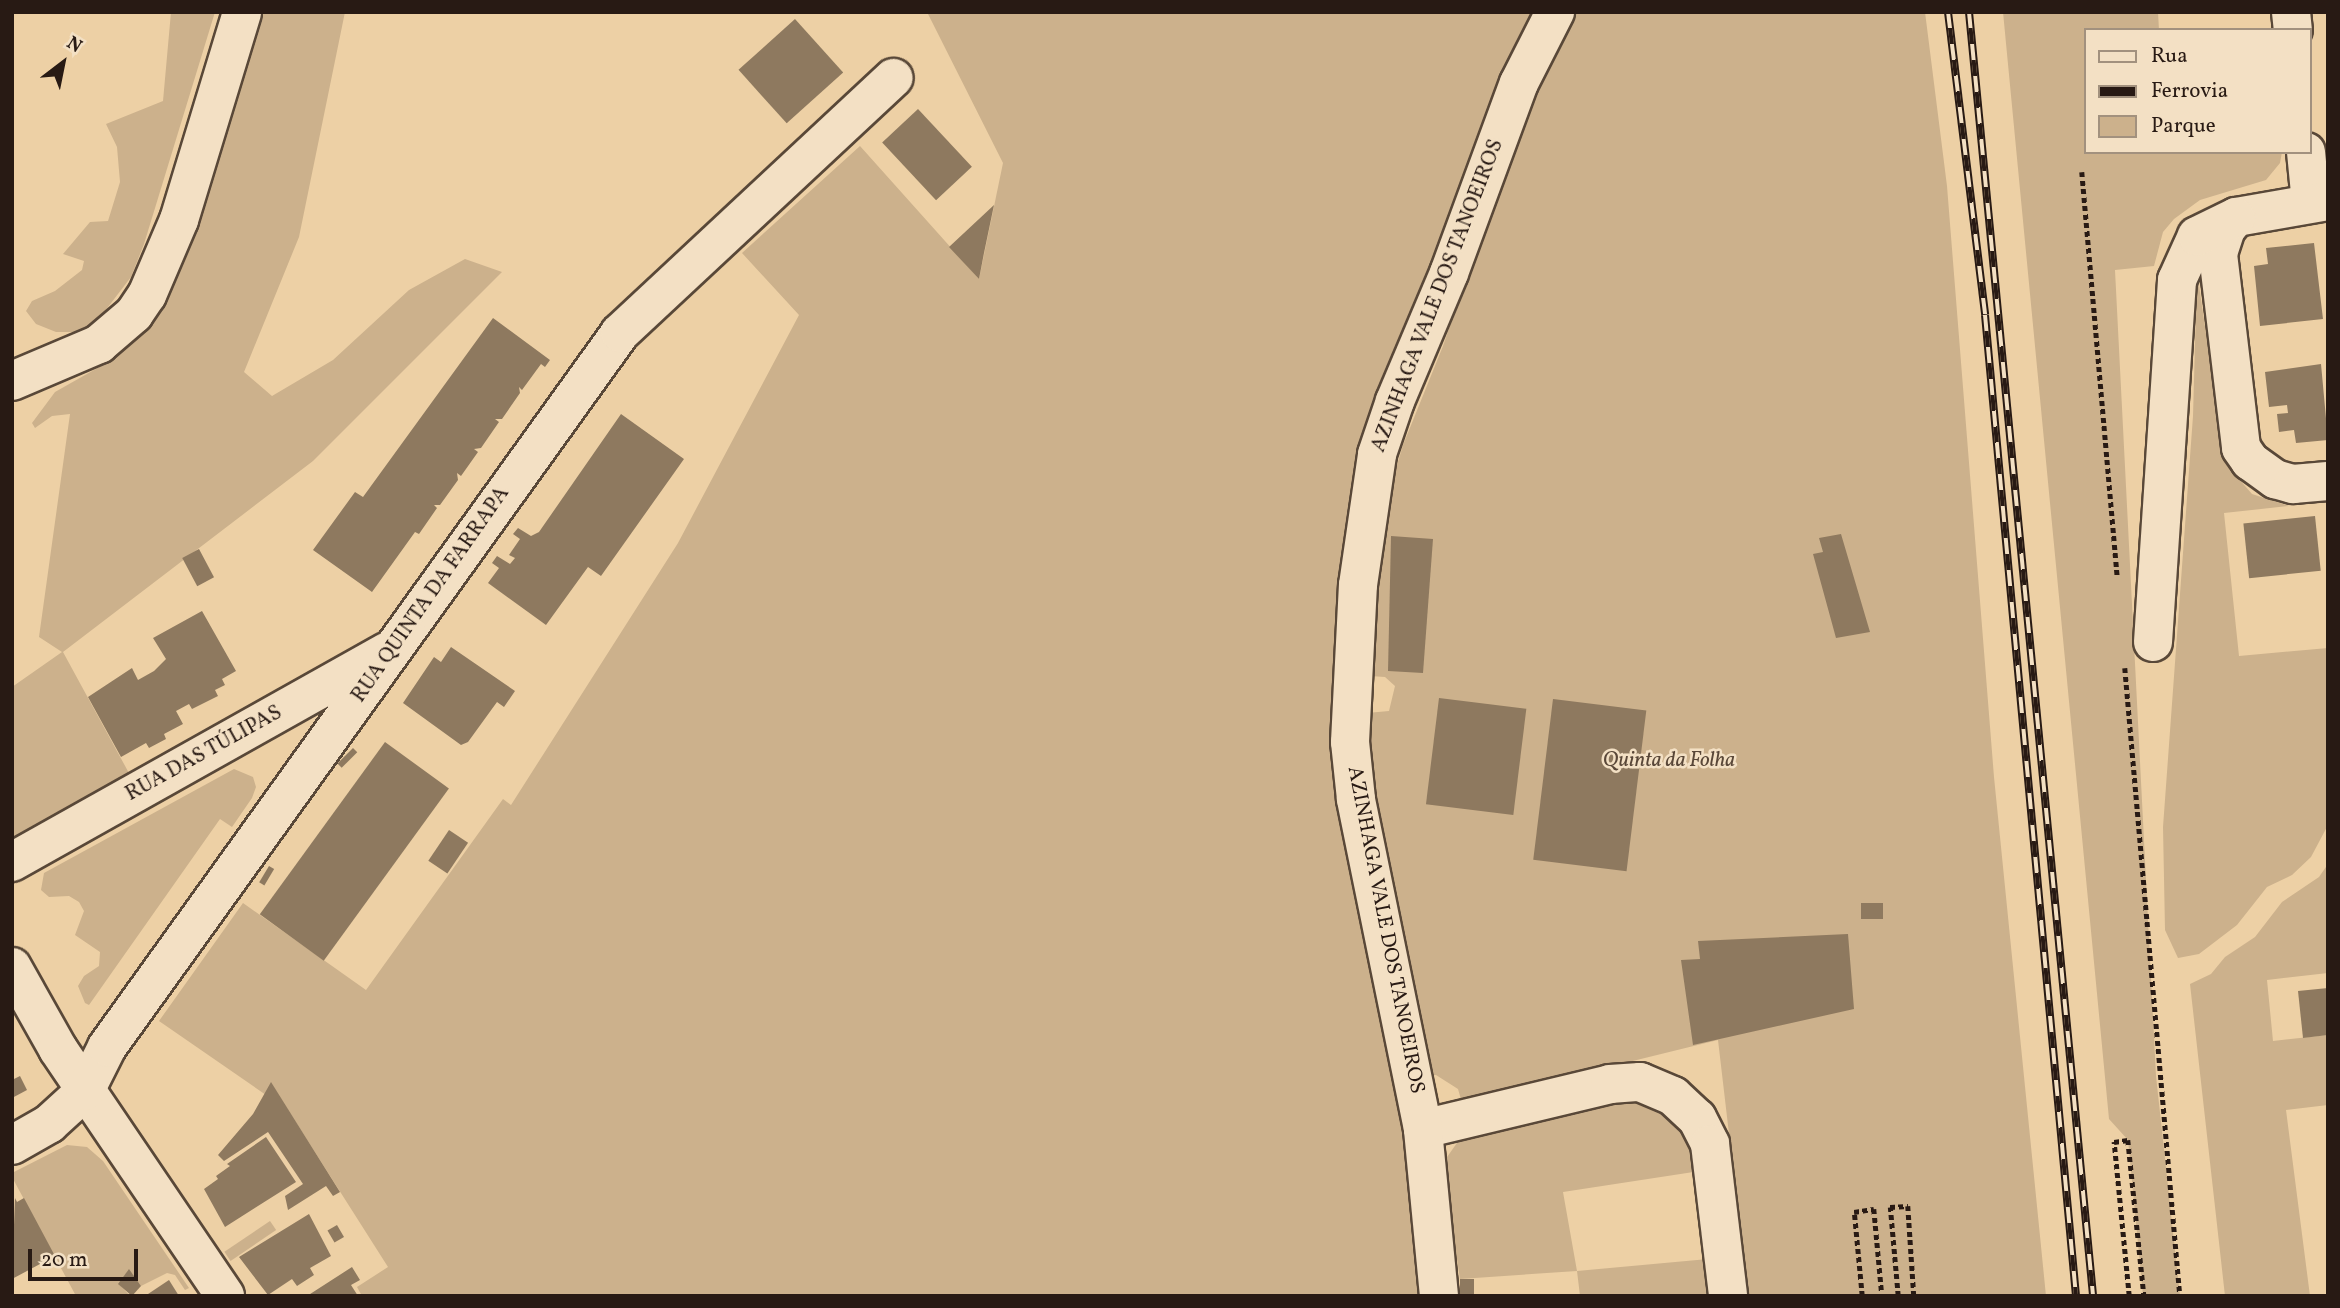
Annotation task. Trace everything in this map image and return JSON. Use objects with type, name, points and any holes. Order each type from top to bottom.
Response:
[{"type":"street","points":[[12,381],[99,344],[134,314],[146,295],[183,209],[242,12]]},
{"type":"street","name":"AZINHAGA VALE DOS TANOEIROS","points":[[1439,1296],[1423,1129],[1356,799],[1351,702],[1364,526],[1377,454],[1395,401],[1449,273],[1519,83],[1555,12]]},
{"type":"street","name":"RUA QUINTA DA FARRAPA","points":[[12,1145],[49,1125],[85,1091],[107,1047],[620,333],[893,78]]},
{"type":"street","points":[[2138,649],[2177,280],[2187,249],[2197,236],[2236,216],[2320,202],[2307,154]]},
{"type":"street","points":[[2236,216],[2226,229],[2218,254],[2241,448],[2250,461],[2275,479],[2293,484],[2328,481]]},
{"type":"street","name":"RUA DAS TÚLIPAS","points":[[12,862],[397,646]]},
{"type":"street","points":[[12,967],[85,1091],[225,1296]]},
{"type":"street","points":[[1423,1129],[1610,1084],[1640,1082],[1673,1096],[1696,1118],[1710,1144],[1728,1296]]},
{"type":"path","points":[[2081,172],[2118,587]]},
{"type":"path","points":[[2138,649],[2180,1296]]},
{"type":"path","points":[[2129,1296],[2114,1142],[2129,1140],[2144,1296]]},
{"type":"path","points":[[1898,1296],[1890,1207],[1908,1206],[1914,1296]]},
{"type":"path","points":[[1862,1296],[1854,1212],[1874,1209],[1882,1296]]},
{"type":"green space","points":[[171,12],[215,12],[144,244],[131,277],[95,324],[79,332],[56,332],[36,324],[26,311],[32,301],[55,291],[82,270],[84,261],[63,254],[90,222],[108,221],[120,182],[117,147],[106,124],[163,101]]},
{"type":"green space","points":[[258,12],[345,12],[299,237],[244,372],[272,396],[333,360],[409,290],[465,259],[502,272],[313,461],[63,652],[130,775],[12,839],[12,687],[62,652],[39,637],[70,414],[52,416],[35,428],[32,423],[55,392],[101,366],[143,329]]},
{"type":"green space","points":[[927,12],[1539,12],[1494,91],[1349,534],[1331,719],[1334,787],[1396,1062],[1419,1296],[362,1296],[357,1287],[388,1267],[271,1083],[266,1095],[159,1021],[243,903],[366,990],[503,799],[511,805],[678,543],[799,315],[742,253],[860,146],[979,279],[1003,163]]},
{"type":"green space","name":"Quinta da Folha","points":[[1573,12],[1925,12],[1947,186],[1994,777],[2046,1296],[1748,1296],[1718,1040],[1462,1103],[1458,1089],[1436,1075],[1424,1076],[1365,788],[1367,713],[1389,711],[1395,686],[1385,677],[1370,676],[1384,509],[1403,445],[1443,346],[1506,162]]},
{"type":"green space","points":[[2003,12],[2158,12],[2159,28],[2084,28],[2084,154],[2282,154],[2280,163],[2266,180],[2200,200],[2174,219],[2163,232],[2154,266],[2115,270],[2156,1076],[2180,1296],[2143,1296],[2128,1140],[2109,1119]]},
{"type":"green space","points":[[2197,272],[2225,463],[2252,494],[2289,506],[2224,513],[2239,656],[2328,648],[2328,825],[2311,857],[2292,875],[2267,887],[2237,925],[2199,954],[2178,958],[2165,930],[2163,827],[2193,416]]},
{"type":"green space","points":[[234,769],[253,777],[256,787],[252,798],[232,827],[220,819],[89,1005],[85,1003],[78,986],[84,976],[99,966],[100,952],[75,935],[84,911],[79,902],[69,896],[49,897],[41,890],[44,873]]},
{"type":"green space","points":[[2328,864],[2328,973],[2267,980],[2273,1041],[2328,1035],[2328,1105],[2286,1110],[2310,1296],[2225,1296],[2190,984],[2211,974],[2225,957],[2255,937],[2282,902],[2319,877]]},
{"type":"green space","points":[[1615,1099],[1644,1102],[1670,1116],[1690,1138],[1700,1171],[1563,1192],[1577,1271],[1460,1279],[1444,1172],[1445,1160],[1459,1140]]},
{"type":"green space","points":[[67,1145],[87,1147],[103,1161],[189,1288],[185,1290],[175,1275],[167,1273],[141,1286],[129,1270],[119,1284],[130,1296],[76,1296],[12,1177],[12,1173]]},
{"type":"green space","points":[[270,1221],[276,1230],[231,1261],[224,1252]]},
{"type":"green space","points":[[1708,1259],[1711,1296],[1580,1296],[1577,1271]]},
{"type":"building","points":[[795,19],[843,73],[787,123],[739,70]]},
{"type":"building","points":[[918,109],[972,167],[936,200],[882,142]]},
{"type":"building","points":[[994,205],[984,253],[979,279],[949,247]]},
{"type":"building","points":[[2314,243],[2323,319],[2260,326],[2254,266],[2268,264],[2266,248]]},
{"type":"building","points":[[493,318],[550,360],[545,367],[541,364],[522,390],[519,387],[520,393],[502,419],[495,419],[499,422],[481,448],[474,449],[478,452],[461,476],[457,473],[458,480],[440,505],[434,505],[437,508],[419,534],[415,532],[372,592],[313,550],[355,492],[363,497]]},
{"type":"building","points":[[2321,364],[2328,440],[2296,443],[2294,430],[2279,432],[2277,414],[2288,413],[2287,405],[2269,407],[2265,372]]},
{"type":"building","points":[[621,414],[684,459],[601,576],[588,567],[546,625],[488,583],[499,568],[492,563],[497,556],[510,564],[515,558],[509,555],[520,539],[513,534],[518,528],[531,536],[539,532]]},
{"type":"building","points":[[2315,516],[2321,571],[2249,578],[2243,524]]},
{"type":"building","points":[[1841,534],[1870,632],[1836,638],[1813,554],[1823,552],[1819,538]]},
{"type":"building","points":[[1391,536],[1433,539],[1423,673],[1388,671]]},
{"type":"building","points":[[199,549],[214,577],[197,586],[182,558]]},
{"type":"building","points":[[202,611],[236,671],[222,679],[225,685],[215,690],[218,696],[192,709],[189,704],[176,711],[183,724],[164,734],[166,739],[149,748],[146,743],[121,757],[88,697],[132,668],[138,680],[154,671],[166,659],[153,638]]},
{"type":"building","points":[[451,647],[515,691],[504,707],[497,702],[468,742],[461,745],[403,703],[434,657],[441,662]]},
{"type":"building","points":[[1439,698],[1526,709],[1513,815],[1426,804]]},
{"type":"building","points":[[1553,699],[1646,710],[1627,871],[1533,860]]},
{"type":"building","points":[[385,742],[449,788],[324,961],[260,914]]},
{"type":"building","points":[[353,748],[357,752],[342,768],[337,764]]},
{"type":"building","points":[[449,830],[468,843],[447,874],[428,861]]},
{"type":"building","points":[[269,866],[274,869],[264,885],[259,882]]},
{"type":"building","points":[[1861,903],[1883,903],[1883,919],[1861,919]]},
{"type":"building","points":[[1848,934],[1854,1009],[1693,1045],[1681,960],[1700,959],[1698,941]]},
{"type":"building","points":[[2328,988],[2328,1035],[2303,1038],[2298,991]]},
{"type":"building","points":[[20,1076],[27,1090],[12,1098],[12,1080]]},
{"type":"building","points":[[271,1082],[340,1192],[333,1196],[326,1186],[288,1210],[285,1196],[303,1184],[268,1132],[224,1161],[218,1155],[253,1114]]},
{"type":"building","points":[[266,1137],[296,1182],[225,1227],[204,1189],[230,1166],[227,1164]]},
{"type":"building","points":[[15,1198],[17,1202],[24,1198],[55,1256],[12,1279]]},
{"type":"building","points":[[309,1214],[331,1256],[310,1268],[314,1275],[297,1286],[292,1279],[268,1295],[239,1257]]},
{"type":"building","points":[[337,1225],[344,1237],[334,1243],[327,1230]]},
{"type":"building","points":[[352,1267],[360,1280],[351,1285],[358,1296],[307,1296]]},
{"type":"building","points":[[129,1269],[141,1286],[132,1296],[118,1284]]},
{"type":"building","points":[[1460,1279],[1474,1279],[1474,1296],[1460,1296]]},
{"type":"building","points":[[169,1280],[179,1296],[145,1296]]},
{"type":"railway","points":[[1948,12],[1985,315],[2076,1296]]},
{"type":"railway","points":[[1969,12],[2093,1296]]}]
